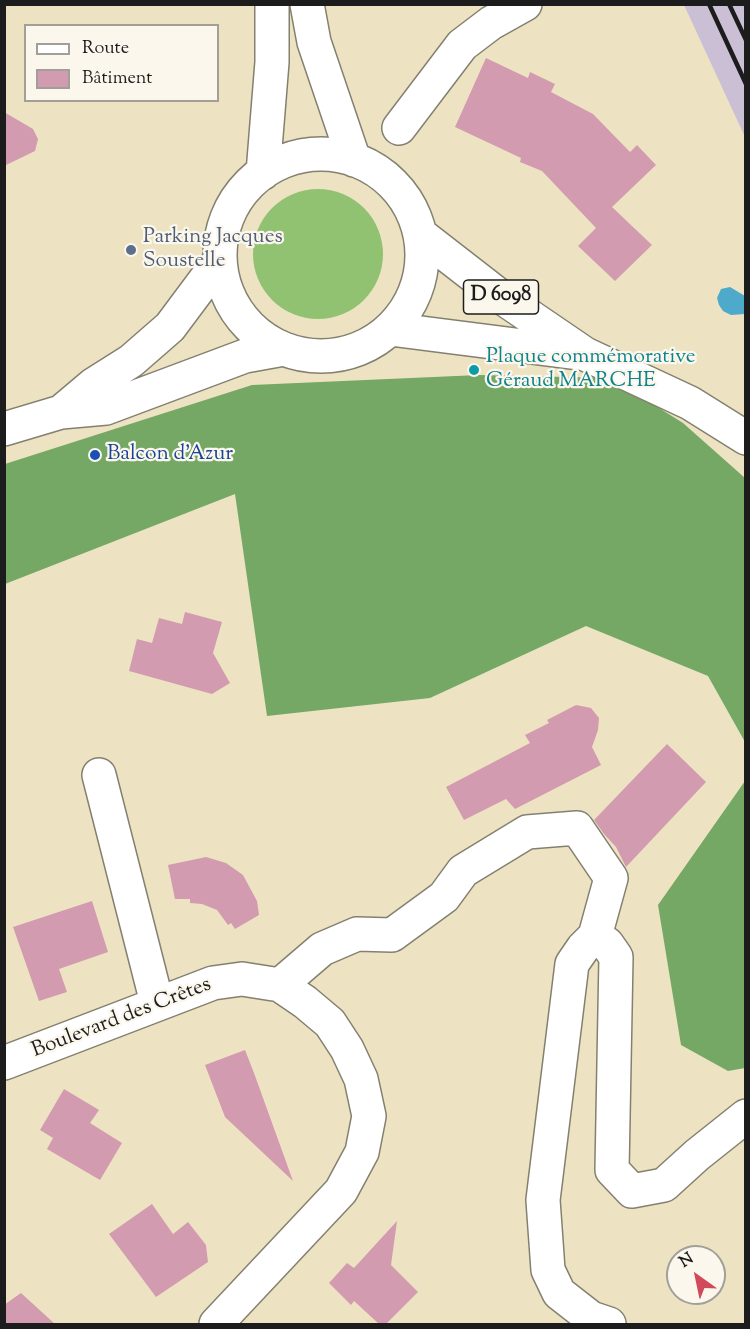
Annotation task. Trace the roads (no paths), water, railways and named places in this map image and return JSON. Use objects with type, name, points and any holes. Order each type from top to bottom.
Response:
[{"type":"street","points":[[263,173],[272,62],[272,4]]},
{"type":"street","points":[[307,4],[314,42],[354,159]]},
{"type":"street","points":[[399,129],[462,45],[491,23],[525,4]]},
{"type":"street","points":[[331,154],[354,159],[379,172],[400,191],[414,215],[421,235],[421,274],[410,304],[390,329],[367,345],[340,354],[312,356],[284,349],[264,339],[246,323],[233,304],[224,283],[220,260],[224,227],[239,197],[263,173],[284,161],[307,155],[331,154]]},
{"type":"street","name":"D 6098","points":[[421,235],[497,294],[585,354],[690,403],[746,438]]},
{"type":"street","points":[[61,412],[93,385],[131,361],[170,327],[220,260]]},
{"type":"street","name":"D 6098","points":[[390,329],[585,354]]},
{"type":"street","points":[[4,429],[61,412],[106,408],[245,356],[284,349]]},
{"type":"street","points":[[99,774],[157,1003]]},
{"type":"street","points":[[280,985],[322,948],[357,934],[392,935],[444,897],[463,871],[527,832],[577,828],[611,878],[595,936],[572,964],[543,1200],[548,1270],[559,1293],[591,1318],[609,1324]]},
{"type":"street","points":[[595,936],[607,944],[616,957],[612,1170],[632,1191],[664,1185],[746,1116]]},
{"type":"street","name":"Boulevard des Crêtes","points":[[4,1063],[213,983],[242,979],[280,985],[330,1023],[347,1049],[361,1079],[369,1116],[362,1152],[341,1191],[216,1324]]},
{"type":"water","points":[[730,287],[745,296],[745,314],[731,315],[723,311],[719,305],[717,298],[721,289]]},
{"type":"railway","points":[[709,4],[746,84]]},
{"type":"railway","points":[[729,4],[746,40]]},
{"type":"place","name":"Parking Jacques Soustelle","points":[[131,250]]},
{"type":"place","name":"Plaque commémorative Géraud MARCHE","points":[[474,370]]},
{"type":"place","name":"Balcon d'Azur","points":[[95,455]]}]
